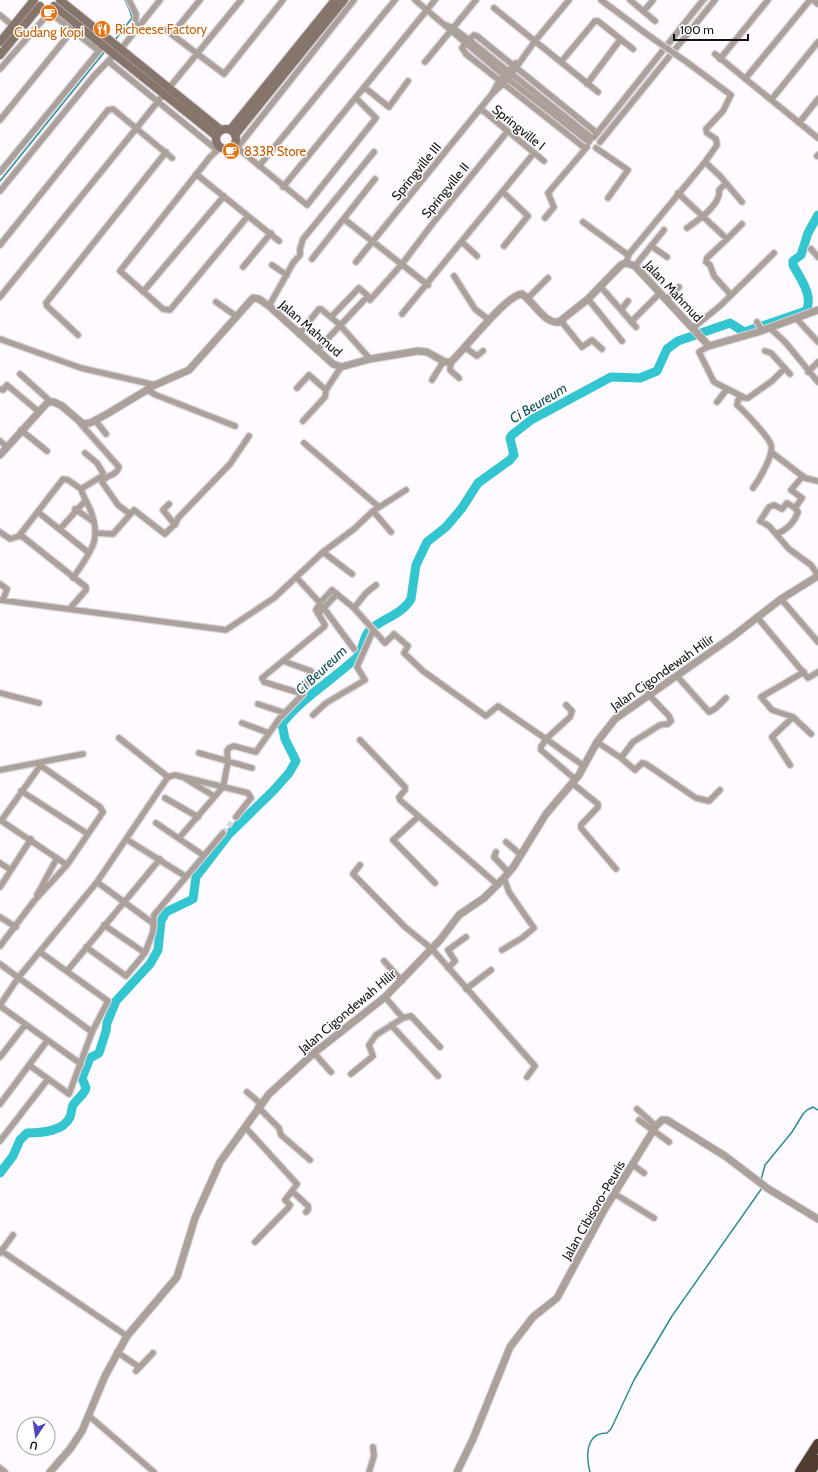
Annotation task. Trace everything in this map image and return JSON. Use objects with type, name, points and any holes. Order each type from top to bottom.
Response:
[{"type":"highway","points":[[800,1472],[818,1444]]},
{"type":"highway","points":[[810,1472],[818,1460]]},
{"type":"main road","points":[[226,132],[335,0]]},
{"type":"main road","points":[[58,2],[110,50],[164,94],[226,132],[235,146],[227,148],[219,148],[216,142],[226,132],[328,26],[344,0]]},
{"type":"main road","points":[[36,2],[47,8],[58,2]]},
{"type":"main road","points":[[0,42],[36,2]]},
{"type":"main road","points":[[0,55],[24,26],[36,2]]},
{"type":"main road","points":[[58,2],[76,27],[110,50]]},
{"type":"street","points":[[129,0],[136,14],[135,32]]},
{"type":"street","points":[[0,172],[110,50],[135,32],[160,0]]},
{"type":"street","points":[[172,34],[200,0]]},
{"type":"street","points":[[0,296],[241,0]]},
{"type":"street","points":[[166,30],[224,74],[283,0]]},
{"type":"street","points":[[354,0],[328,26],[235,146],[283,187],[305,204],[309,204],[376,118],[356,98]]},
{"type":"street","points":[[260,166],[394,0]]},
{"type":"street","points":[[415,0],[591,140]]},
{"type":"street","points":[[283,187],[435,0]]},
{"type":"street","points":[[425,62],[476,0]]},
{"type":"street","name":"Springville III","points":[[356,262],[569,0]]},
{"type":"street","points":[[582,222],[627,259],[717,145],[717,142],[707,133],[706,129],[722,111],[731,95],[601,0]]},
{"type":"street","points":[[630,0],[656,21]]},
{"type":"street","points":[[644,11],[653,0]]},
{"type":"street","points":[[545,218],[554,207],[548,193],[703,0]]},
{"type":"street","points":[[596,148],[715,0]]},
{"type":"street","points":[[720,59],[768,0]]},
{"type":"street","points":[[745,79],[811,0],[818,4]]},
{"type":"street","points":[[494,8],[598,92]]},
{"type":"street","points":[[0,69],[49,13],[76,27],[0,120]]},
{"type":"street","points":[[0,15],[13,26]]},
{"type":"street","points":[[561,62],[595,22],[598,21],[633,49]]},
{"type":"street","points":[[24,26],[31,32]]},
{"type":"street","points":[[600,142],[598,138],[591,140],[501,83],[466,54],[462,48],[474,35],[478,36],[515,67],[591,140],[596,148],[628,170],[608,198]]},
{"type":"street","points":[[587,84],[620,40]]},
{"type":"street","points":[[672,40],[679,45]]},
{"type":"street","points":[[771,100],[818,42]]},
{"type":"street","points":[[0,191],[110,50]]},
{"type":"street","points":[[715,54],[818,138]]},
{"type":"street","points":[[364,87],[389,107],[408,81]]},
{"type":"street","points":[[164,94],[219,148],[196,174],[120,270],[164,310],[170,310],[248,216]]},
{"type":"street","points":[[799,122],[818,98]]},
{"type":"street","points":[[0,245],[108,110],[113,109],[172,158]]},
{"type":"street","name":"Springville I","points":[[481,109],[544,161]]},
{"type":"street","name":"Springville II","points":[[370,300],[402,264],[433,223],[507,132]]},
{"type":"street","points":[[78,335],[47,306],[46,303],[166,152]]},
{"type":"street","points":[[269,306],[300,255],[303,239],[374,152]]},
{"type":"street","points":[[402,314],[534,153]]},
{"type":"street","points":[[705,162],[742,202]]},
{"type":"street","points":[[196,174],[279,241]]},
{"type":"street","points":[[312,259],[375,178]]},
{"type":"street","points":[[687,228],[703,216],[718,200],[719,190],[726,183]]},
{"type":"street","points":[[503,192],[528,216],[504,246]]},
{"type":"street","points":[[678,193],[727,239]]},
{"type":"street","points":[[143,292],[224,196]]},
{"type":"street","points":[[344,219],[428,284]]},
{"type":"street","points":[[732,295],[714,276],[710,265],[706,262],[707,258],[742,224]]},
{"type":"street","points":[[634,266],[664,230]]},
{"type":"street","points":[[243,267],[271,233]]},
{"type":"street","points":[[462,242],[477,256]]},
{"type":"street","points":[[652,246],[667,257]]},
{"type":"street","points":[[811,249],[818,257]]},
{"type":"street","points":[[694,329],[732,295],[774,253]]},
{"type":"street","name":"Jalan Mahmud","points":[[561,321],[588,299],[627,259],[709,346]]},
{"type":"street","points":[[272,265],[287,275]]},
{"type":"street","points":[[454,276],[475,309],[489,320]]},
{"type":"street","points":[[528,298],[548,278]]},
{"type":"street","points":[[600,286],[636,327]]},
{"type":"street","points":[[666,300],[679,287]]},
{"type":"street","points":[[317,350],[368,296],[359,288],[332,316]]},
{"type":"street","points":[[631,322],[660,293]]},
{"type":"street","points":[[459,378],[450,370],[451,362],[466,348],[489,320],[516,296],[522,294],[528,298],[548,320],[554,322],[561,321],[582,347],[592,340],[602,349]]},
{"type":"street","name":"Jalan Mahmud","points":[[79,422],[87,424],[155,385],[189,370],[253,298],[259,299],[269,306],[333,364],[341,367],[370,358],[423,351],[443,362],[451,362]]},
{"type":"street","points":[[588,299],[622,341]]},
{"type":"street","points":[[621,310],[628,301]]},
{"type":"street","points":[[216,302],[236,316]]},
{"type":"street","points":[[299,334],[319,309],[321,309],[332,316],[370,358]]},
{"type":"street","points":[[784,368],[772,381],[748,398],[742,397],[713,380],[699,352],[709,346],[760,326],[771,325],[818,310]]},
{"type":"street","points":[[796,318],[818,342]]},
{"type":"street","points":[[771,325],[808,372],[818,382]]},
{"type":"street","points":[[0,339],[81,368],[155,385]]},
{"type":"street","points":[[466,348],[477,356],[483,351]]},
{"type":"street","points":[[765,351],[771,353],[790,374]]},
{"type":"street","points":[[432,380],[443,362]]},
{"type":"street","points":[[808,372],[818,362]]},
{"type":"street","points":[[303,421],[325,397],[326,390],[341,367]]},
{"type":"street","points":[[20,374],[50,401],[62,406],[79,422],[119,467],[116,472],[102,480],[102,482],[118,505],[130,514]]},
{"type":"street","points":[[297,388],[309,375],[326,390]]},
{"type":"street","points":[[0,389],[3,390],[7,386],[38,411]]},
{"type":"street","points":[[717,402],[727,389]]},
{"type":"street","points":[[147,390],[156,395],[235,426]]},
{"type":"street","points":[[742,397],[738,400],[737,405],[748,414],[770,442],[771,452],[759,479],[753,488]]},
{"type":"street","points":[[0,455],[38,411],[50,401]]},
{"type":"street","points":[[94,420],[106,434]]},
{"type":"street","points":[[22,430],[48,451]]},
{"type":"street","points":[[96,533],[113,534],[130,514],[136,510],[165,534],[175,525],[178,518],[230,464],[249,436]]},
{"type":"street","points":[[0,441],[7,447]]},
{"type":"street","points":[[304,443],[379,507]]},
{"type":"street","points":[[771,452],[803,476],[818,481]]},
{"type":"street","points":[[81,489],[102,476],[103,473],[97,463],[85,453]]},
{"type":"street","points":[[795,508],[802,498],[791,490],[803,476]]},
{"type":"street","points":[[0,532],[10,539],[19,536],[64,479],[68,480],[81,489],[84,501],[90,509],[96,533],[94,546],[73,578]]},
{"type":"street","points":[[0,584],[7,589],[2,600],[139,620],[226,630],[274,598],[323,552],[354,529],[373,511],[406,490]]},
{"type":"street","points":[[60,530],[75,509],[84,501]]},
{"type":"street","points":[[776,534],[782,532],[794,521],[798,512],[787,503],[782,509],[774,505],[767,505],[760,520],[769,526],[789,549],[814,567],[818,576]]},
{"type":"street","points":[[169,504],[162,510],[175,525]]},
{"type":"street","points":[[75,509],[94,522]]},
{"type":"street","points":[[373,511],[391,532]]},
{"type":"street","points":[[38,512],[89,553]]},
{"type":"street","points":[[19,536],[86,588],[72,606]]},
{"type":"street","points":[[323,552],[352,574]]},
{"type":"street","name":"Jalan Cigondewah Hilir","points":[[50,1472],[75,1442],[126,1336],[177,1277],[195,1218],[220,1162],[269,1094],[314,1053],[385,997],[432,949],[459,916],[484,898],[498,885],[521,855],[546,814],[574,781],[597,742],[615,719],[648,694],[677,676],[781,599],[818,576]]},
{"type":"street","points":[[296,578],[325,607],[338,628],[354,649]]},
{"type":"street","points":[[354,608],[366,593],[376,585]]},
{"type":"street","points":[[303,694],[262,682],[262,678],[324,627],[325,625],[316,610],[320,603],[332,590],[354,608],[385,643],[394,634],[408,646],[404,653],[422,671],[486,716],[498,706],[584,766]]},
{"type":"street","points":[[318,614],[337,594]]},
{"type":"street","points":[[781,599],[818,642]]},
{"type":"street","points":[[757,617],[808,678],[818,672]]},
{"type":"street","points":[[313,715],[336,696],[365,680],[356,667],[372,630]]},
{"type":"street","points":[[179,838],[223,787],[228,762],[227,751],[229,748],[234,746],[255,752],[269,732],[303,694],[311,672],[283,661]]},
{"type":"street","points":[[804,672],[762,696],[772,710],[793,717],[811,734]]},
{"type":"street","points":[[677,676],[709,712],[716,708],[726,698]]},
{"type":"street","points":[[0,693],[39,703]]},
{"type":"street","points":[[621,758],[633,742],[660,725],[668,724],[671,721],[669,716],[648,694]]},
{"type":"street","points":[[258,704],[285,713]]},
{"type":"street","points":[[566,705],[572,711],[570,717],[546,739],[541,747],[541,750],[598,804],[597,808],[581,825],[581,828],[616,869]]},
{"type":"street","points":[[790,765],[772,737],[793,717]]},
{"type":"street","points":[[242,724],[269,732]]},
{"type":"street","points":[[119,738],[168,777]]},
{"type":"street","points":[[360,740],[404,787],[405,790],[399,799],[498,885]]},
{"type":"street","points":[[597,742],[621,758],[635,770],[642,763],[646,764],[696,798],[709,801],[720,790]]},
{"type":"street","points":[[199,753],[252,768]]},
{"type":"street","points":[[0,770],[39,765],[82,754]]},
{"type":"street","points":[[39,765],[1,820],[66,865]]},
{"type":"street","points":[[0,946],[16,927],[34,901],[66,865],[103,812],[102,808],[39,765]]},
{"type":"street","points":[[81,1064],[25,1025],[0,1005],[18,978],[97,882],[168,777],[174,775],[183,776],[248,793],[251,797],[236,817]]},
{"type":"street","points":[[183,776],[214,796]]},
{"type":"street","points":[[21,791],[88,834]]},
{"type":"street","points":[[165,798],[198,817]]},
{"type":"street","points":[[418,817],[394,840],[435,883]]},
{"type":"street","points":[[156,823],[203,855]]},
{"type":"street","points":[[86,947],[126,976],[144,953],[153,932],[154,915],[185,876],[223,833]]},
{"type":"street","points":[[126,839],[185,876]]},
{"type":"street","points":[[0,886],[31,840]]},
{"type":"street","points":[[506,842],[521,855]]},
{"type":"street","points":[[496,852],[494,857],[506,875],[509,892],[534,928],[522,938],[502,950]]},
{"type":"street","points":[[34,901],[57,858]]},
{"type":"street","points":[[67,971],[123,901],[160,859]]},
{"type":"street","points":[[0,863],[11,870]]},
{"type":"street","points":[[360,865],[353,874],[408,930],[432,949],[535,1066],[527,1077]]},
{"type":"street","points":[[97,882],[154,924]]},
{"type":"street","points":[[0,917],[16,927]]},
{"type":"street","points":[[104,925],[144,953]]},
{"type":"street","points":[[448,968],[455,961],[448,950],[466,937]]},
{"type":"street","points":[[29,1065],[69,1094],[92,1032],[108,1001],[40,952]]},
{"type":"street","points":[[384,961],[402,981]]},
{"type":"street","points":[[0,964],[92,1032]]},
{"type":"street","points":[[466,989],[491,970]]},
{"type":"street","points":[[385,997],[403,1018]]},
{"type":"street","points":[[351,1074],[373,1056],[369,1046],[370,1042],[376,1035],[403,1018],[411,1016],[440,1047]]},
{"type":"street","points":[[0,1057],[25,1025]]},
{"type":"street","points":[[391,1025],[438,1076]]},
{"type":"street","points":[[0,1104],[47,1041]]},
{"type":"street","points":[[314,1053],[331,1072]]},
{"type":"street","points":[[0,1141],[48,1079]]},
{"type":"street","points":[[247,1092],[279,1128],[281,1135],[310,1160]]},
{"type":"street","points":[[638,1110],[654,1129],[669,1142]]},
{"type":"street","points":[[639,1120],[654,1129]]},
{"type":"street","points":[[654,1129],[662,1120],[667,1120],[725,1156],[767,1188],[818,1219]]},
{"type":"street","points":[[245,1127],[296,1181],[297,1186],[285,1200],[290,1205],[289,1207],[255,1242]]},
{"type":"street","name":"Jalan Cibisoro-Peuris","points":[[457,1472],[473,1439],[510,1347],[533,1317],[557,1298],[615,1194],[654,1129]]},
{"type":"street","points":[[633,1166],[644,1173]]},
{"type":"street","points":[[292,1191],[308,1206],[308,1210],[306,1212]]},
{"type":"street","points":[[615,1194],[654,1218]]},
{"type":"street","points":[[12,1236],[0,1251],[126,1336]]},
{"type":"street","points":[[117,1352],[138,1369],[153,1353]]},
{"type":"street","points":[[88,1415],[151,1471]]},
{"type":"street","points":[[369,1472],[374,1456],[373,1447]]},
{"type":"street","points":[[0,1468],[6,1472]]},
{"type":"waterway","points":[[115,40],[132,18],[125,0]]},
{"type":"waterway","points":[[628,98],[707,0]]},
{"type":"waterway","points":[[0,181],[106,50]]},
{"type":"waterway","points":[[550,195],[555,189]]},
{"type":"waterway","name":"Ci Beureum","points":[[0,1173],[13,1156],[20,1140],[27,1133],[51,1131],[67,1122],[71,1116],[73,1105],[86,1088],[82,1078],[90,1058],[99,1053],[107,1023],[116,1001],[150,964],[158,950],[161,921],[166,912],[193,899],[196,877],[229,834],[274,790],[289,773],[296,761],[285,739],[282,724],[307,698],[359,655],[365,637],[369,631],[407,605],[411,599],[416,565],[427,542],[446,527],[462,508],[478,483],[510,460],[514,455],[510,438],[512,435],[531,420],[611,377],[640,378],[657,371],[667,349],[678,341],[730,323],[744,332],[806,311],[808,305],[807,293],[793,265],[793,261],[801,255],[808,233],[818,215]]},
{"type":"waterway","points":[[761,1180],[765,1165],[792,1132],[803,1114],[813,1107],[818,1110]]},
{"type":"waterway","points":[[590,1472],[588,1453],[591,1441],[594,1437],[607,1433],[611,1429],[634,1380],[672,1316],[762,1188]]},
{"type":"tunnel","points":[[223,833],[236,817]]},
{"type":"place","name":"Gudang Kopi","points":[[49,13]]},
{"type":"place","name":"Richeese Factory","points":[[102,29]]},
{"type":"place","name":"833R Store","points":[[231,151]]}]
